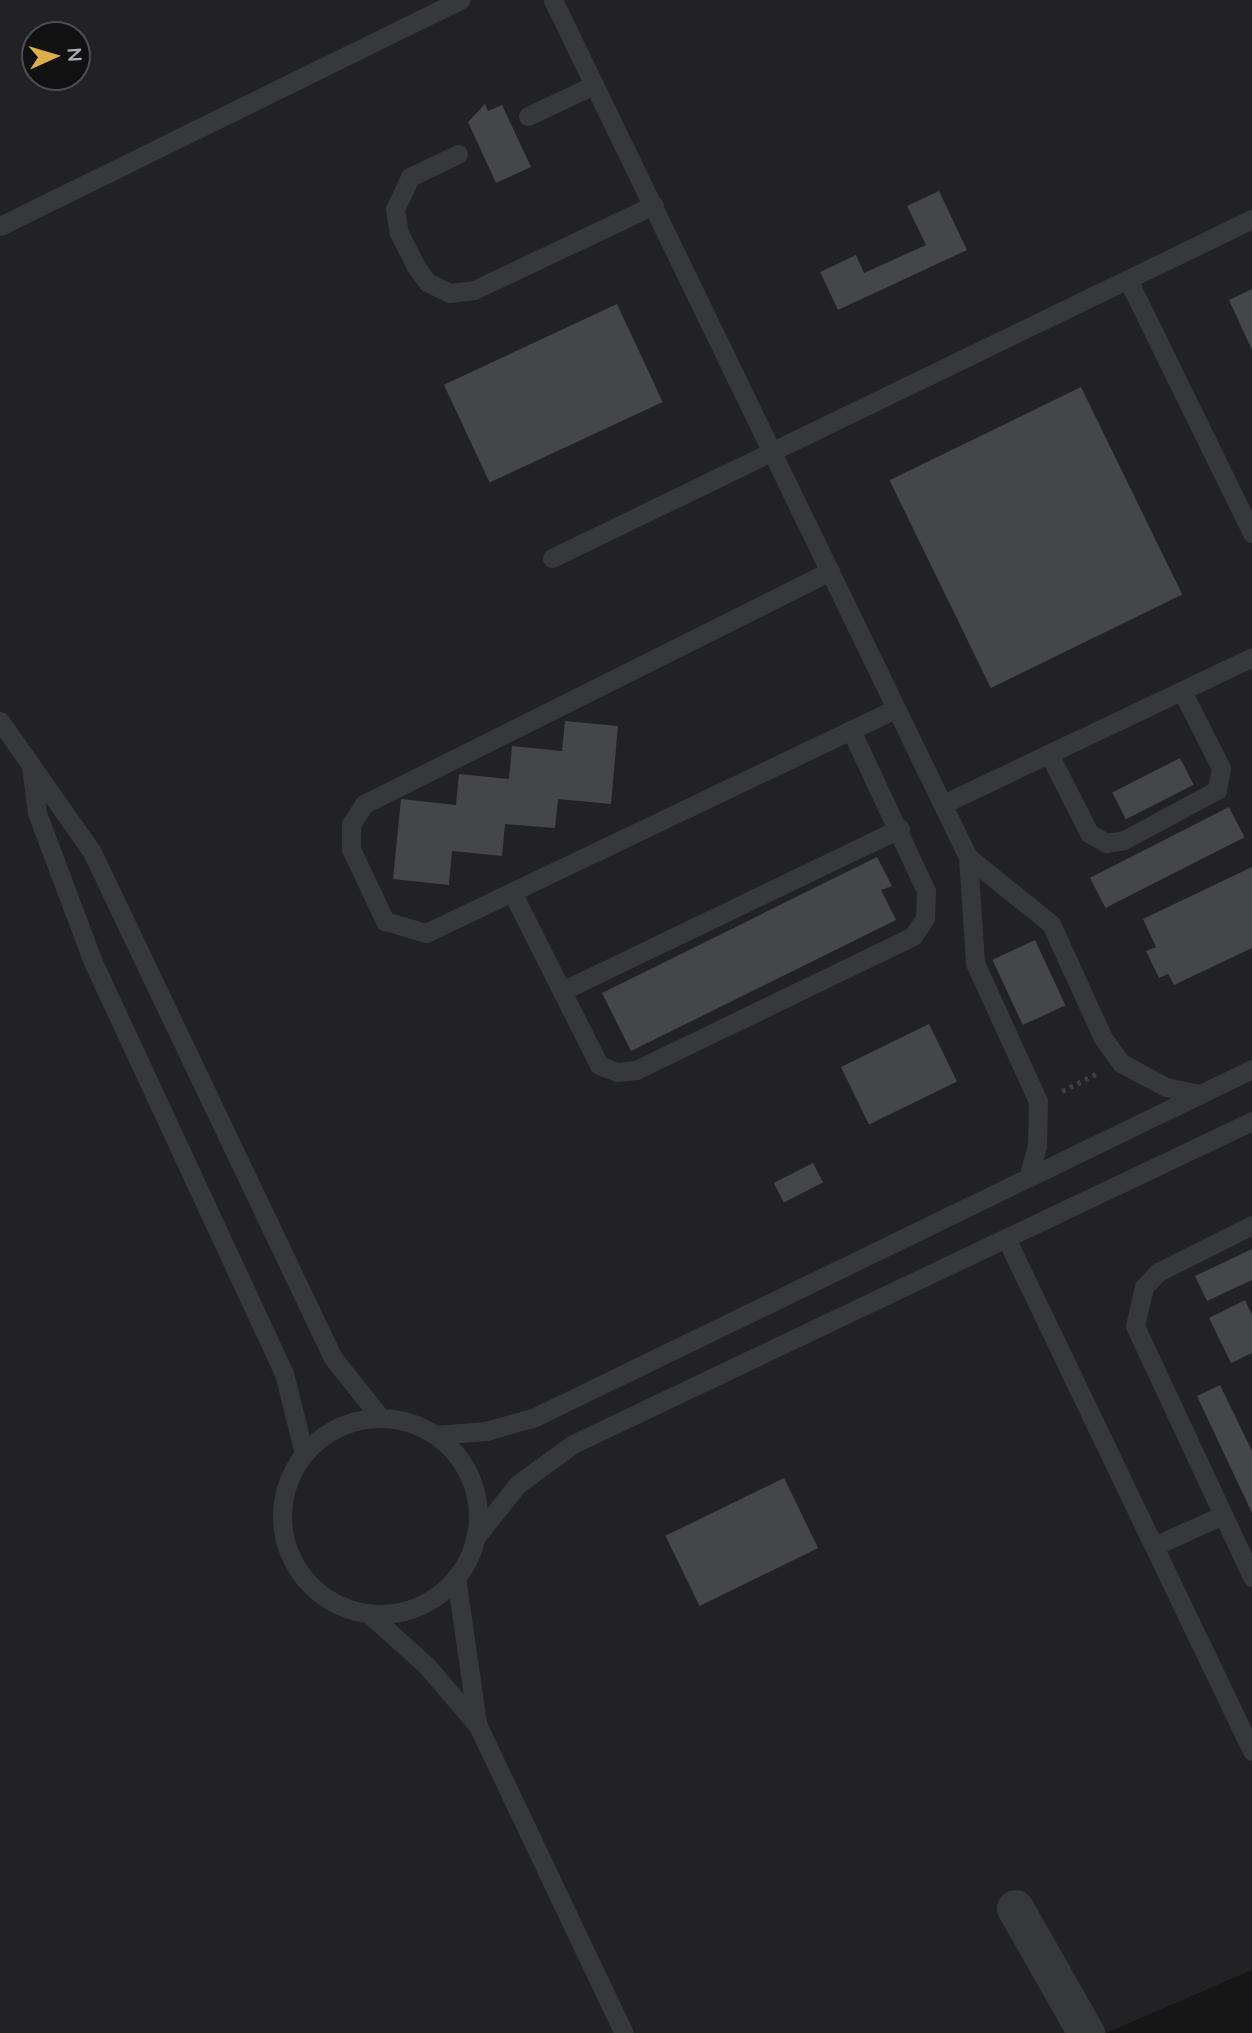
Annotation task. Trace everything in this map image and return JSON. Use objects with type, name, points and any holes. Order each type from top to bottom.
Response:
[{"type":"street","points":[[1014,1908],[1086,2033]]},
{"type":"lane","points":[[0,226],[460,0]]},
{"type":"lane","points":[[553,0],[773,449],[968,857],[975,962],[1038,1101],[1028,1177]]},
{"type":"lane","points":[[528,116],[594,85]]},
{"type":"lane","points":[[457,154],[410,177],[395,209],[399,233],[417,268],[427,282],[450,293],[474,290],[653,205]]},
{"type":"lane","points":[[552,558],[1252,219]]},
{"type":"lane","points":[[1128,280],[1252,533]]},
{"type":"lane","points":[[831,571],[356,813],[351,849],[385,921],[398,929],[439,929],[895,709]]},
{"type":"lane","points":[[943,804],[1183,693],[1252,657]]},
{"type":"lane","points":[[1049,754],[1089,833],[1106,843],[1124,840],[1217,790],[1220,768],[1183,693]]},
{"type":"lane","points":[[0,721],[92,852],[333,1358],[380,1417]]},
{"type":"lane","points":[[513,894],[599,1065],[617,1072],[636,1070],[913,936],[925,918],[926,891],[900,828],[851,730]]},
{"type":"lane","points":[[30,764],[37,813],[93,962],[284,1373],[304,1454]]},
{"type":"lane","points":[[562,991],[900,828]]},
{"type":"lane","points":[[968,857],[1051,924],[1103,1038],[1121,1063],[1166,1087],[1200,1094]]},
{"type":"lane","points":[[624,2033],[478,1726],[427,1666],[368,1613],[329,1599],[289,1552],[283,1511],[304,1454],[338,1427],[380,1417],[435,1435],[486,1431],[535,1417],[1252,1069]]},
{"type":"lane","points":[[368,1613],[426,1602],[456,1577],[475,1538],[518,1484],[573,1444],[1252,1121]]},
{"type":"lane","points":[[1252,1225],[1158,1272],[1136,1306],[1143,1345],[1252,1577]]},
{"type":"lane","points":[[1006,1238],[1252,1751]]},
{"type":"lane","points":[[435,1435],[471,1480],[475,1538]]},
{"type":"lane","points":[[1154,1546],[1223,1515]]},
{"type":"lane","points":[[456,1577],[478,1726]]},
{"type":"path","points":[[1038,1101],[1121,1063]]},
{"type":"shaded area","points":[[0,0],[1252,0],[1252,1970],[1106,2033],[0,2033]]},
{"type":"building","points":[[485,104],[488,111],[502,105],[531,167],[496,183],[468,122]]},
{"type":"building","points":[[939,191],[967,250],[838,310],[820,272],[856,255],[864,273],[926,245],[907,206]]},
{"type":"building","points":[[1252,289],[1252,350],[1229,300]]},
{"type":"building","points":[[617,304],[663,402],[490,483],[444,385]]},
{"type":"building","points":[[1081,387],[1182,595],[991,688],[890,480]]},
{"type":"building","points":[[565,721],[618,726],[611,804],[558,799],[555,828],[505,824],[502,856],[452,851],[449,885],[393,879],[401,799],[456,805],[459,774],[509,779],[512,746],[562,751]]},
{"type":"building","points":[[1180,758],[1194,785],[1126,819],[1112,793]]},
{"type":"building","points":[[1229,807],[1244,837],[1105,908],[1090,878]]},
{"type":"building","points":[[877,857],[892,886],[881,890],[896,920],[631,1051],[602,993]]},
{"type":"building","points":[[1252,867],[1252,948],[1174,985],[1168,974],[1159,978],[1146,951],[1156,947],[1143,919]]},
{"type":"building","points":[[1035,940],[1065,1005],[1023,1025],[992,960]]},
{"type":"building","points":[[929,1024],[957,1082],[869,1124],[841,1067]]},
{"type":"building","points":[[813,1163],[823,1183],[784,1203],[774,1183]]},
{"type":"building","points":[[1252,1249],[1252,1280],[1207,1301],[1195,1276]]},
{"type":"building","points":[[1245,1300],[1252,1315],[1252,1353],[1231,1363],[1209,1318]]},
{"type":"building","points":[[1220,1385],[1252,1451],[1252,1513],[1197,1396]]},
{"type":"building","points":[[784,1478],[818,1548],[700,1606],[665,1536]]}]
